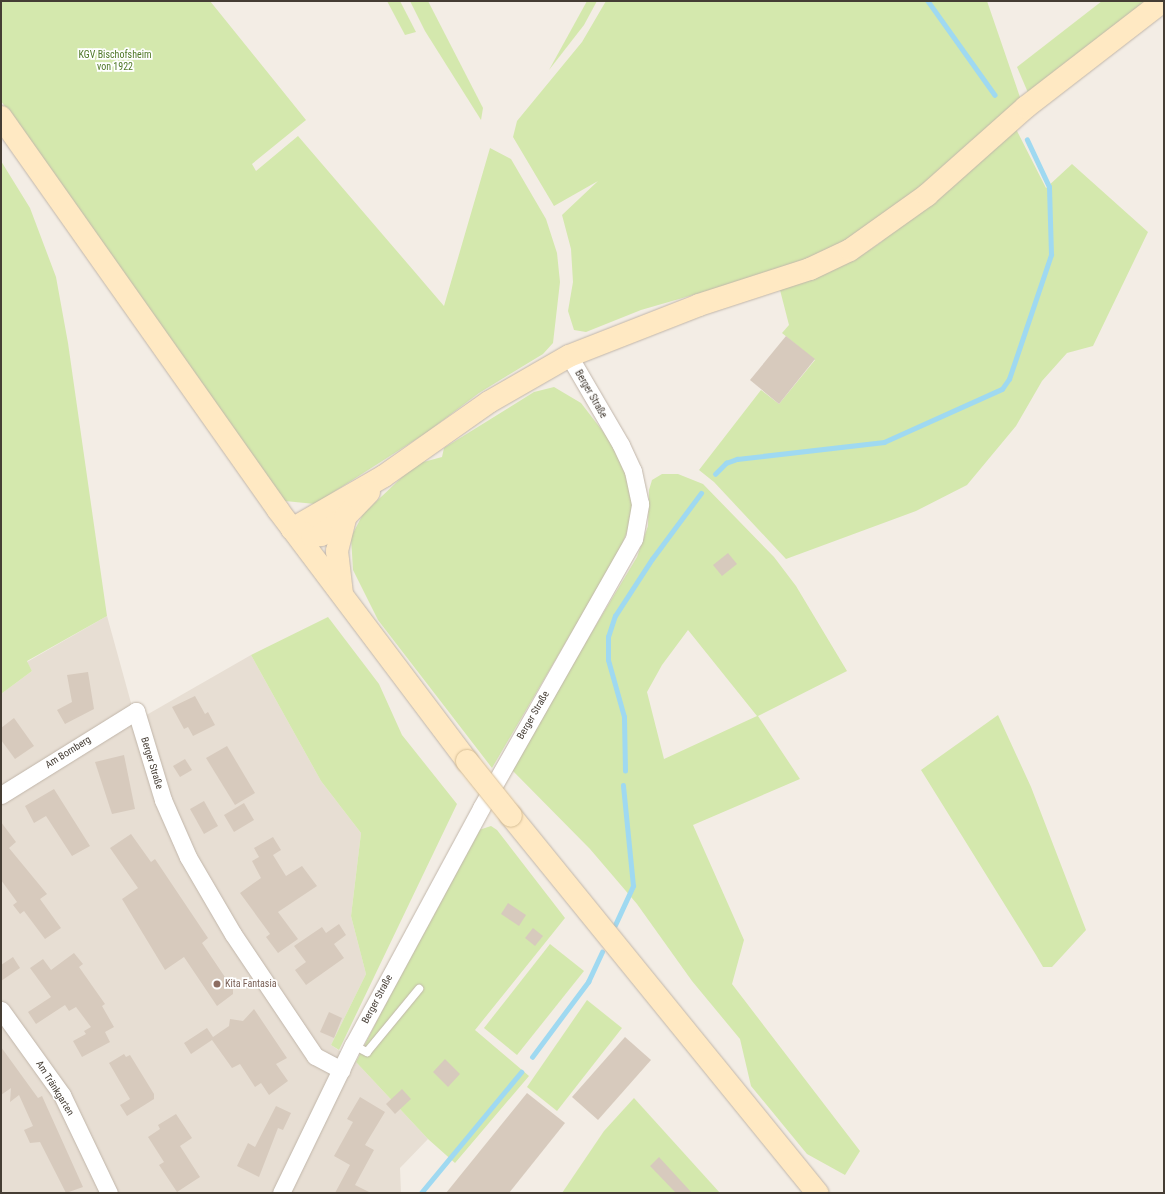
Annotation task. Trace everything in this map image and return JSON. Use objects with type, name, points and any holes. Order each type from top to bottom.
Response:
[{"type":"main road","points":[[292,529],[384,476],[489,402],[569,356],[699,305],[810,269],[850,250],[922,199],[1026,107],[1163,1]]},
{"type":"main road","points":[[1,117],[292,529],[342,597],[467,761],[816,1193]]},
{"type":"main road","points":[[292,529],[312,536],[322,535],[346,516],[384,476]]},
{"type":"main road","points":[[342,597],[337,551],[346,516]]},
{"type":"street","name":"Berger Straße","points":[[281,1193],[353,1045],[506,761],[634,539],[640,504],[632,471],[621,445],[569,356]]},
{"type":"street","name":"Berger Straße","points":[[136,711],[163,800],[188,857],[233,934],[315,1056],[341,1070]]},
{"type":"street","name":"Am Bornberg","points":[[1,795],[136,711]]},
{"type":"street","name":"Am Tränkgarten","points":[[1,1010],[62,1095],[109,1193]]},
{"type":"lane","points":[[353,1045],[367,1052],[419,989]]},
{"type":"shaded area","points":[[107,616],[136,721],[251,655],[321,781],[361,833],[351,916],[366,974],[331,1045],[356,1062],[428,1139],[400,1168],[401,1193],[1,1193],[1,694],[32,671],[27,662]]},
{"type":"green space","name":"KGV Bischofsheim von 1922","points":[[1,1],[210,1],[306,120],[252,164],[256,171],[298,136],[444,306],[490,148],[511,159],[546,219],[557,253],[560,282],[553,343],[543,354],[479,393],[426,433],[315,504],[285,501],[1,101]]},
{"type":"green space","points":[[387,1],[400,1],[416,32],[405,35]]},
{"type":"green space","points":[[410,1],[428,1],[483,108],[481,120],[425,31]]},
{"type":"green space","points":[[587,1],[597,1],[584,25],[549,70]]},
{"type":"green space","points":[[606,1],[987,1],[1022,103],[893,210],[867,229],[807,262],[641,310],[586,332],[574,330],[568,311],[573,282],[571,249],[562,215],[598,181],[554,206],[513,137],[517,121],[582,42]]},
{"type":"green space","points":[[1102,1],[1151,1],[1029,95],[1017,67]]},
{"type":"green space","points":[[1014,125],[1046,188],[1072,164],[1148,232],[1093,346],[1067,353],[1042,381],[1016,426],[967,485],[916,511],[786,559],[714,482],[699,470],[761,390],[779,404],[815,360],[782,333],[789,325],[780,290],[856,259],[881,242]]},
{"type":"green space","points":[[1,161],[30,208],[56,277],[68,343],[107,616],[27,661],[32,671],[1,694]]},
{"type":"green space","points":[[554,387],[581,403],[615,447],[623,464],[633,504],[630,524],[620,550],[492,768],[378,620],[353,570],[351,537],[363,514],[416,464],[442,457],[444,448],[534,392]]},
{"type":"green space","points":[[662,474],[678,474],[703,484],[774,557],[796,586],[847,671],[758,716],[800,779],[693,825],[744,940],[732,984],[860,1151],[845,1175],[807,1154],[751,1086],[740,1039],[692,981],[637,904],[590,849],[510,768],[637,557],[648,526],[649,490],[652,480]],"holes":[[[688,630],[757,716],[664,759],[647,692],[662,665]]]},
{"type":"green space","points":[[328,617],[379,684],[402,735],[457,804],[339,1050],[331,1045],[366,974],[351,916],[361,833],[321,781],[251,655]]},
{"type":"green space","points":[[998,715],[1031,787],[1086,930],[1052,967],[1043,967],[921,770]]},
{"type":"green space","points":[[491,826],[497,830],[565,918],[475,1030],[529,1076],[455,1163],[428,1139],[356,1062],[470,837],[476,831]]},
{"type":"green space","points":[[550,944],[584,971],[517,1055],[484,1028]]},
{"type":"green space","points":[[587,1000],[622,1028],[557,1111],[527,1087]]},
{"type":"green space","points":[[634,1098],[720,1193],[562,1193],[604,1131]]},
{"type":"building","points":[[786,336],[815,359],[779,404],[750,380]]},
{"type":"building","points":[[728,553],[737,564],[722,576],[713,565]]},
{"type":"building","points":[[88,672],[94,709],[65,724],[57,710],[72,702],[67,675]]},
{"type":"building","points":[[195,696],[205,714],[208,712],[215,725],[193,736],[188,727],[184,729],[172,707]]},
{"type":"building","points":[[14,718],[34,746],[15,759],[1,740],[1,728]]},
{"type":"building","points":[[227,746],[255,793],[235,805],[206,758]]},
{"type":"building","points":[[124,755],[135,809],[112,814],[95,762]]},
{"type":"building","points":[[185,759],[192,770],[180,777],[173,766]]},
{"type":"building","points":[[54,789],[90,846],[72,856],[46,816],[34,823],[25,806]]},
{"type":"building","points":[[204,801],[218,826],[204,834],[190,809]]},
{"type":"building","points":[[244,803],[254,820],[234,832],[224,815]]},
{"type":"building","points":[[1,822],[16,842],[9,848],[47,894],[40,899],[61,928],[45,939],[24,911],[20,914],[13,905],[17,902],[1,880]]},
{"type":"building","points":[[131,834],[151,862],[155,859],[208,938],[202,943],[233,989],[233,994],[217,1006],[184,957],[165,970],[122,899],[138,888],[110,848]]},
{"type":"building","points":[[273,837],[281,850],[273,855],[286,876],[302,866],[317,886],[278,912],[298,939],[278,953],[266,937],[270,934],[240,893],[261,878],[252,861],[259,857],[254,848]]},
{"type":"building","points":[[508,903],[526,915],[519,926],[501,914]]},
{"type":"building","points":[[339,924],[346,935],[334,944],[344,958],[306,985],[295,970],[306,962],[294,946],[322,927],[326,933]]},
{"type":"building","points":[[533,928],[543,936],[535,946],[525,938]]},
{"type":"building","points":[[74,953],[83,964],[79,967],[105,1004],[102,1006],[114,1027],[105,1032],[110,1042],[82,1057],[73,1041],[86,1034],[84,1031],[91,1027],[76,1007],[69,1011],[65,1005],[36,1024],[28,1012],[51,997],[30,968],[43,959],[51,970]]},
{"type":"building","points":[[13,957],[20,968],[1,981],[1,965]]},
{"type":"building","points":[[254,1009],[287,1058],[276,1064],[288,1081],[269,1095],[261,1083],[255,1087],[240,1064],[232,1068],[212,1040],[191,1054],[184,1043],[207,1028],[213,1037],[229,1026],[230,1019],[243,1021]]},
{"type":"building","points":[[329,1012],[342,1018],[334,1038],[320,1032]]},
{"type":"building","points":[[625,1037],[651,1060],[598,1120],[572,1097]]},
{"type":"building","points":[[1,1047],[38,1098],[42,1096],[83,1187],[66,1193],[40,1142],[30,1143],[24,1130],[33,1126],[19,1095],[10,1102],[11,1088],[1,1095]]},
{"type":"building","points":[[124,1054],[126,1057],[130,1055],[154,1094],[154,1099],[127,1116],[120,1105],[130,1099],[109,1063]]},
{"type":"building","points":[[445,1059],[460,1074],[448,1087],[433,1072]]},
{"type":"building","points":[[402,1089],[411,1099],[395,1114],[386,1104]]},
{"type":"building","points":[[527,1093],[565,1123],[509,1193],[446,1193]]},
{"type":"building","points":[[360,1097],[385,1112],[365,1145],[374,1150],[355,1185],[371,1193],[335,1193],[350,1165],[334,1156],[353,1122],[347,1119]]},
{"type":"building","points":[[276,1106],[291,1113],[283,1130],[278,1128],[259,1177],[237,1166],[248,1143],[255,1147]]},
{"type":"building","points":[[176,1114],[192,1138],[180,1146],[200,1177],[177,1192],[159,1165],[164,1162],[148,1137],[160,1129],[158,1125]]},
{"type":"building","points":[[659,1157],[692,1193],[676,1193],[650,1166]]},
{"type":"waterway","points":[[928,1],[995,95]]},
{"type":"waterway","points":[[715,474],[726,463],[737,459],[884,442],[1002,389],[1009,379],[1051,255],[1049,187],[1027,140]]},
{"type":"waterway","points":[[625,771],[624,717],[608,660],[608,637],[615,616],[652,559],[701,493]]},
{"type":"waterway","points":[[615,925],[633,886],[623,785]]},
{"type":"waterway","points":[[532,1057],[588,982],[602,952]]},
{"type":"waterway","points":[[421,1193],[521,1072]]},
{"type":"place","name":"Kita Fantasia","points":[[217,984]]}]
